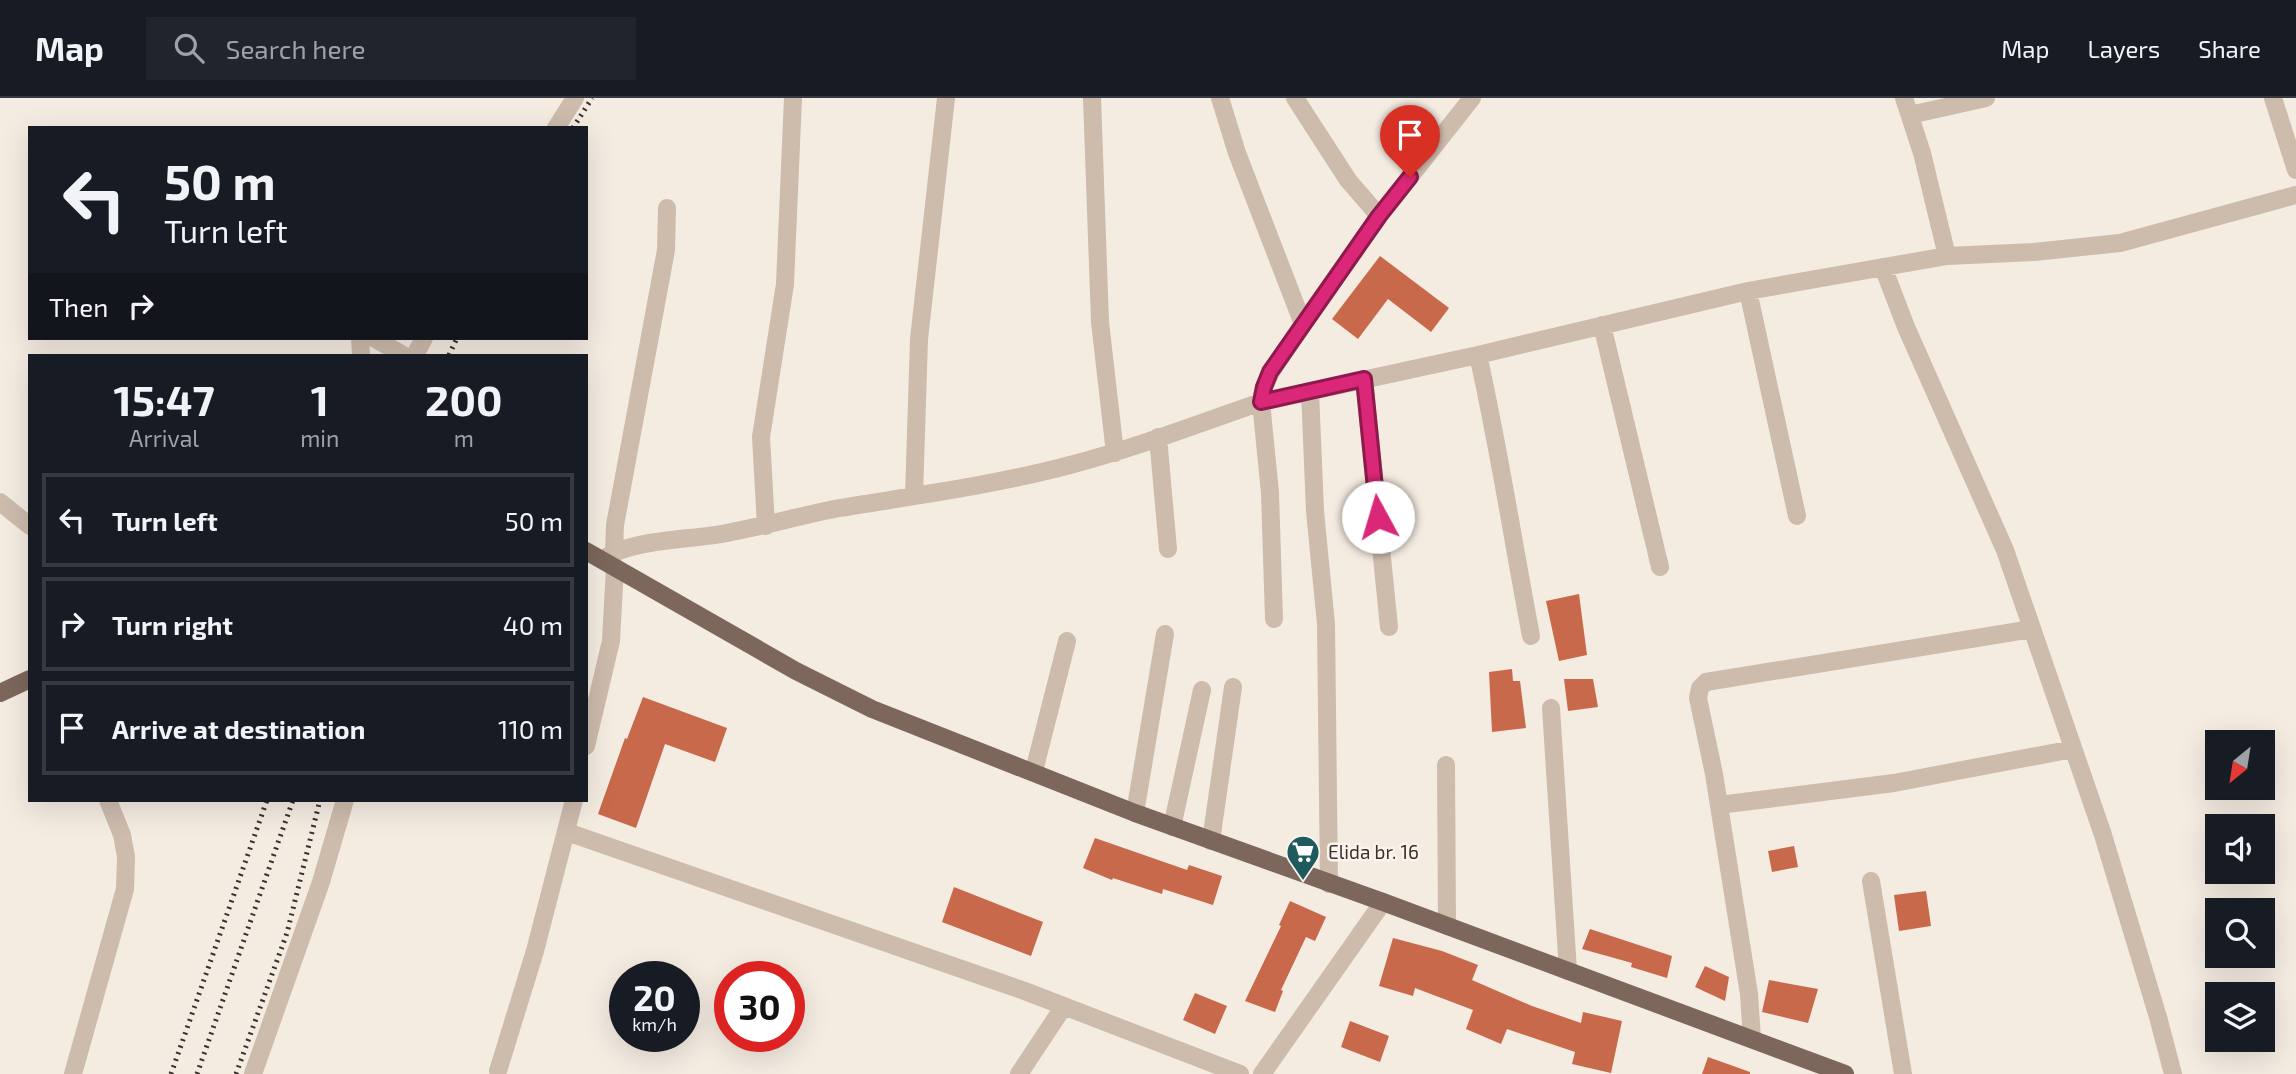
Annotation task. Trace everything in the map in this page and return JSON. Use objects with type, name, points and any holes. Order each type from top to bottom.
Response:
[{"type":"main road","points":[[588,552],[611,559],[796,671],[872,709],[1172,827],[1383,902],[1845,1074]]},
{"type":"main road","points":[[0,693],[28,682]]},
{"type":"street","points":[[557,126],[575,98]]},
{"type":"street","points":[[766,526],[761,438],[785,284],[793,98]]},
{"type":"street","points":[[914,496],[919,339],[947,98]]},
{"type":"street","points":[[1092,98],[1100,321],[1115,453]]},
{"type":"street","points":[[1220,98],[1237,153],[1303,324]]},
{"type":"street","points":[[1295,98],[1348,180],[1379,216]]},
{"type":"street","points":[[1275,619],[1270,493],[1261,402],[1264,387],[1270,372],[1379,216],[1472,98]]},
{"type":"street","points":[[1947,256],[1922,153],[1907,107],[1986,98]]},
{"type":"street","points":[[2273,98],[2296,170]]},
{"type":"street","points":[[611,559],[837,509],[1068,466],[1115,453],[1261,402],[1478,355],[1748,290],[1947,256],[2034,252],[2120,243],[2296,195]]},
{"type":"street","points":[[588,739],[611,641],[611,559],[615,525],[666,250],[667,208]]},
{"type":"street","points":[[1883,267],[1906,327],[2005,550],[2103,835],[2173,1074]]},
{"type":"street","points":[[1748,290],[1797,516]]},
{"type":"street","points":[[1602,325],[1660,567]]},
{"type":"street","points":[[377,340],[401,354]]},
{"type":"street","points":[[1478,355],[1494,424],[1505,503],[1531,636]]},
{"type":"street","points":[[1364,379],[1389,627]]},
{"type":"street","points":[[1310,391],[1315,511],[1326,624],[1329,884]]},
{"type":"street","points":[[1158,438],[1168,549]]},
{"type":"street","points":[[0,502],[28,524]]},
{"type":"street","points":[[1752,1039],[1749,994],[1698,698],[1700,688],[1706,682],[2032,629]]},
{"type":"street","points":[[1135,813],[1165,634]]},
{"type":"street","points":[[1034,771],[1067,641]]},
{"type":"street","points":[[1211,841],[1233,687]]},
{"type":"street","points":[[1172,827],[1202,690]]},
{"type":"street","points":[[1551,708],[1568,971]]},
{"type":"street","points":[[1718,805],[1894,783],[2073,749]]},
{"type":"street","points":[[1446,765],[1447,926]]},
{"type":"street","points":[[74,1074],[125,889],[124,846],[109,802]]},
{"type":"street","points":[[254,1074],[321,881],[344,802]]},
{"type":"street","points":[[498,1071],[535,951],[574,802]]},
{"type":"street","points":[[567,832],[1064,1006],[1240,1074]]},
{"type":"street","points":[[1871,881],[1903,1074]]},
{"type":"street","points":[[1262,1074],[1383,902]]},
{"type":"street","points":[[1019,1074],[1064,1006]]},
{"type":"building","points":[[1380,256],[1449,308],[1431,332],[1388,299],[1358,339],[1332,319]]},
{"type":"building","points":[[1579,594],[1587,655],[1559,661],[1546,601]]},
{"type":"building","points":[[1512,669],[1513,681],[1520,681],[1526,728],[1492,732],[1489,672]]},
{"type":"building","points":[[1564,679],[1593,679],[1598,707],[1568,711]]},
{"type":"building","points":[[643,697],[727,728],[715,762],[665,744],[636,828],[598,814]]},
{"type":"building","points":[[1095,838],[1187,870],[1189,865],[1222,876],[1213,905],[1163,889],[1162,894],[1113,878],[1112,880],[1083,868]]},
{"type":"building","points":[[1794,846],[1798,867],[1772,872],[1768,851]]},
{"type":"building","points":[[954,887],[1043,922],[1031,956],[942,922]]},
{"type":"building","points":[[1926,891],[1931,926],[1899,931],[1894,895]]},
{"type":"building","points":[[1290,901],[1326,917],[1315,941],[1306,937],[1281,990],[1283,991],[1275,1012],[1245,1001]]},
{"type":"building","points":[[1590,929],[1672,956],[1667,978],[1631,967],[1632,963],[1582,949]]},
{"type":"building","points":[[1393,938],[1442,951],[1478,965],[1472,980],[1532,1006],[1581,1023],[1583,1012],[1622,1021],[1611,1073],[1572,1064],[1575,1052],[1507,1029],[1501,1044],[1466,1029],[1473,1010],[1415,988],[1413,996],[1379,986]]},
{"type":"building","points":[[1705,966],[1729,977],[1725,1001],[1695,987]]},
{"type":"building","points":[[1769,980],[1818,989],[1808,1023],[1762,1012]]},
{"type":"building","points":[[1195,993],[1227,1006],[1215,1034],[1183,1020]]},
{"type":"building","points":[[1350,1021],[1389,1036],[1380,1062],[1341,1047]]},
{"type":"building","points":[[1708,1057],[1750,1072],[1750,1074],[1702,1074]]},
{"type":"railway","points":[[574,126],[592,98]]},
{"type":"railway","points":[[449,354],[456,340]]},
{"type":"railway","points":[[171,1074],[266,802]]},
{"type":"railway","points":[[197,1074],[292,802]]},
{"type":"railway","points":[[236,1074],[287,933],[320,802]]},
{"type":"place","name":"Elida br. 16","points":[[1303,882]]},
{"type":"route","points":[[1378,517],[1364,379],[1261,402],[1270,372],[1379,216],[1410,177]]}]
